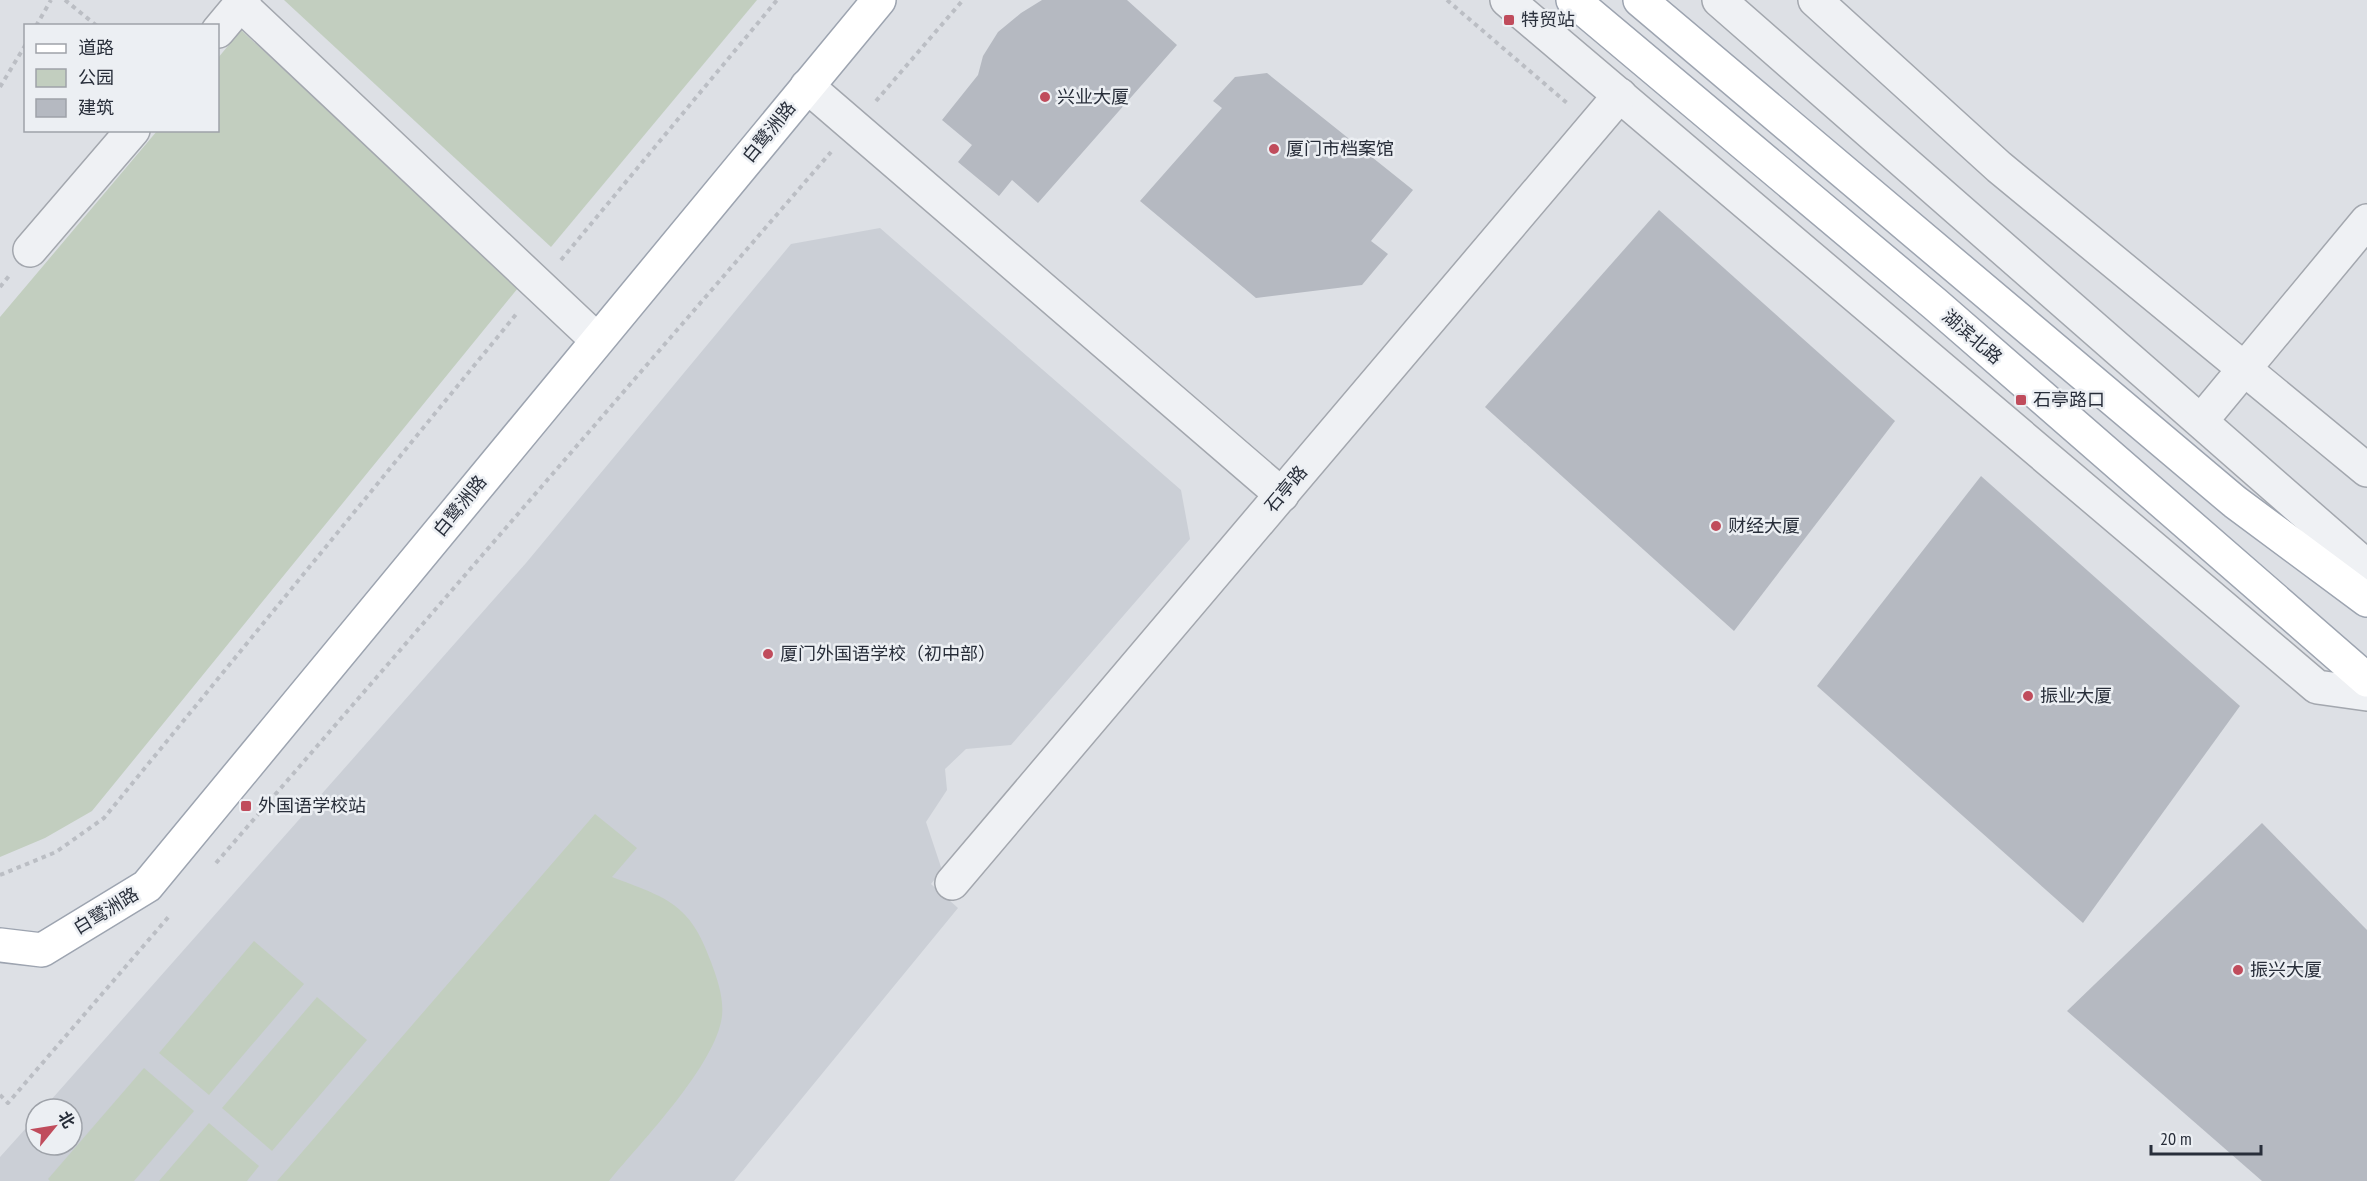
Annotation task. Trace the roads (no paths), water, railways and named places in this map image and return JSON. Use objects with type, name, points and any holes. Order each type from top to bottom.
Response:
[{"type":"main road","name":"白鹭洲路","points":[[0,945],[42,950],[147,886],[879,0]]},
{"type":"main road","name":"湖滨北路","points":[[1573,0],[1935,304],[2367,680]]},
{"type":"main road","points":[[1640,0],[2235,502],[2367,600]]},
{"type":"street","points":[[1507,0],[2317,687],[2367,694]]},
{"type":"street","points":[[1719,0],[2367,567]]},
{"type":"street","points":[[1815,0],[2000,167],[2367,470]]},
{"type":"street","points":[[219,30],[242,2],[597,340]]},
{"type":"street","points":[[807,86],[1282,495]]},
{"type":"street","name":"石亭路","points":[[952,883],[1620,95]]},
{"type":"street","points":[[30,250],[131,132]]},
{"type":"street","points":[[2201,421],[2367,221]]},
{"type":"place","name":"特贸站","points":[[1509,20]]},
{"type":"place","name":"兴业大厦","points":[[1045,97]]},
{"type":"place","name":"厦门市档案馆","points":[[1274,149]]},
{"type":"place","name":"石亭路口","points":[[2021,400]]},
{"type":"place","name":"财经大厦","points":[[1716,526]]},
{"type":"place","name":"厦门外国语学校（初中部）","points":[[768,654]]},
{"type":"place","name":"振业大厦","points":[[2028,696]]},
{"type":"place","name":"外国语学校站","points":[[246,806]]},
{"type":"place","name":"振兴大厦","points":[[2238,970]]}]
